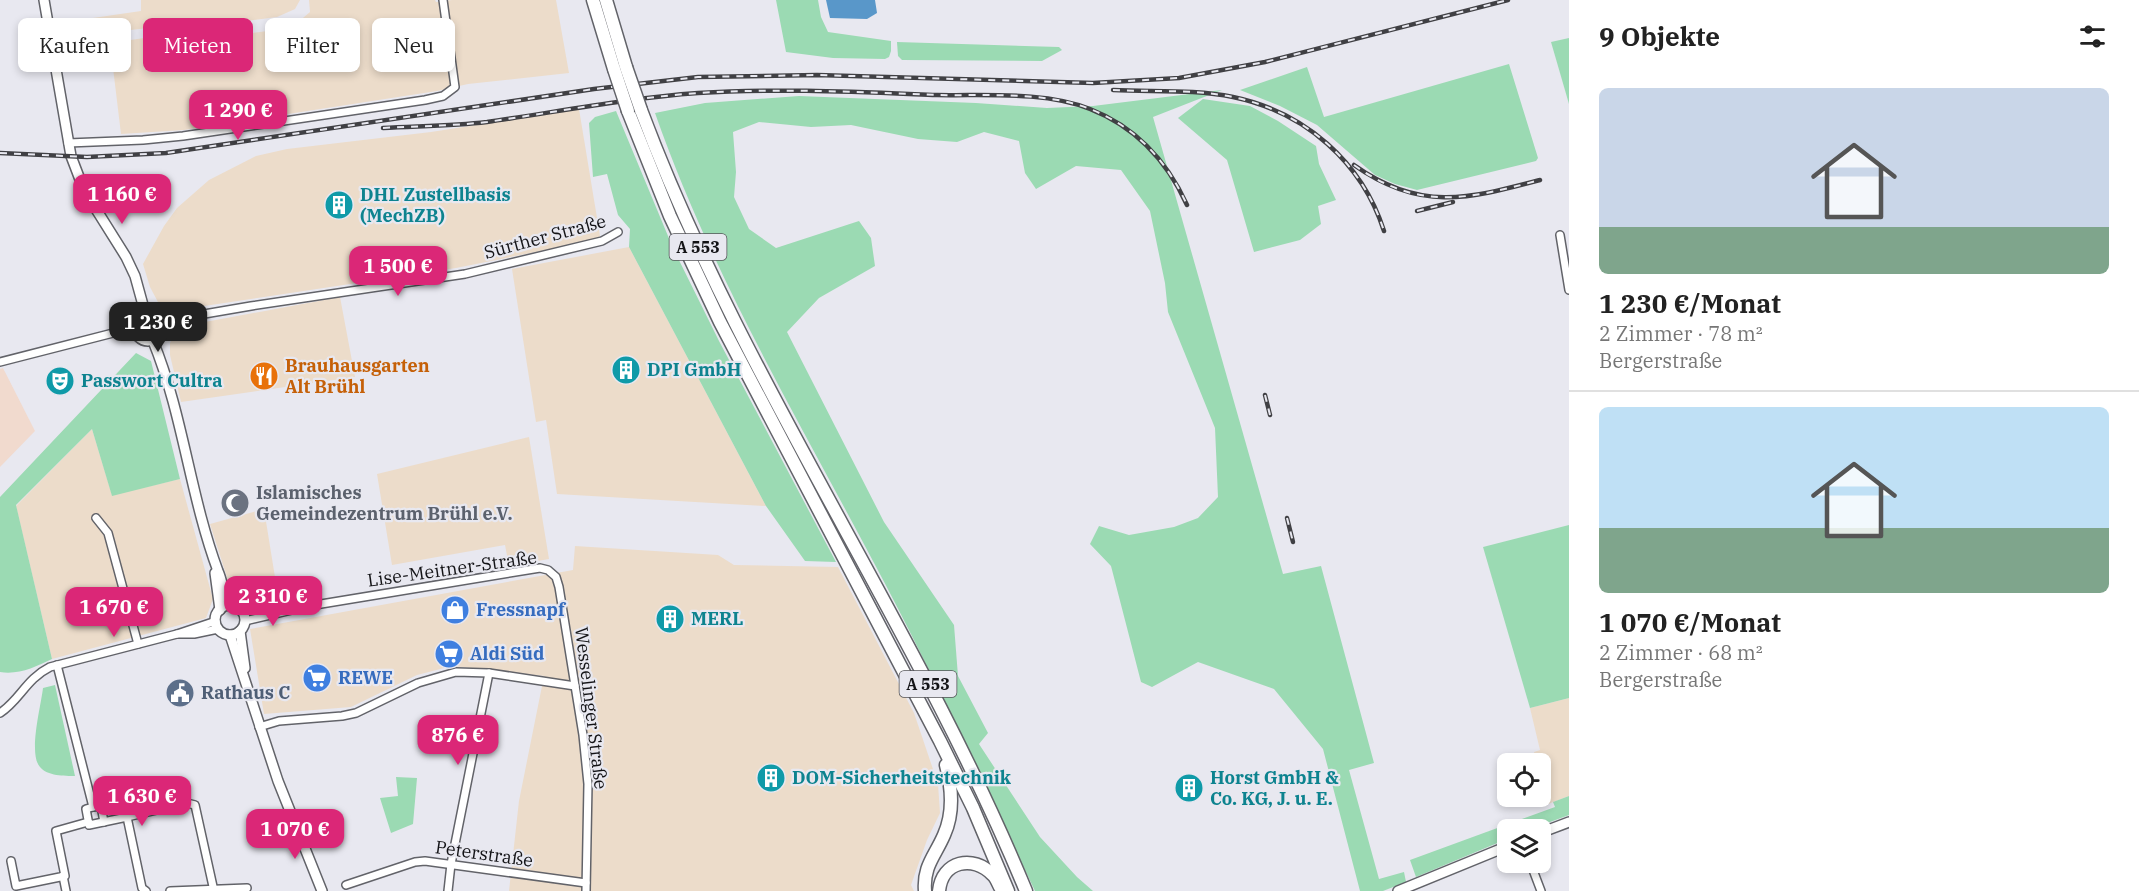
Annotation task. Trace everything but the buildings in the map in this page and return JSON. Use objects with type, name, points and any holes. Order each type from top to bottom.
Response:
[{"type":"highway","name":"A 553","points":[[593,0],[635,110],[670,216],[720,322],[940,741],[973,808],[1008,891]]},
{"type":"highway","name":"A 553","points":[[606,0],[620,68]]},
{"type":"highway","name":"A 553","points":[[635,110],[722,296],[795,439],[926,678],[1006,843],[1026,891]]},
{"type":"highway","points":[[925,891],[927,867],[945,833],[951,812],[949,778],[940,741]]},
{"type":"highway","points":[[939,891],[942,875],[954,865],[964,863],[980,865],[994,875],[1002,891]]},
{"type":"street","points":[[44,0],[68,143],[84,190],[121,247],[131,267],[146,316]]},
{"type":"street","points":[[68,143],[143,140],[203,133],[443,96],[455,87],[443,0]]},
{"type":"street","name":"Sürther Straße","points":[[161,326],[181,318],[465,273],[602,241],[618,232]]},
{"type":"street","points":[[1560,235],[1566,250],[1563,266],[1569,291]]},
{"type":"street","points":[[146,316],[157,318],[161,326],[160,335],[149,342],[140,339],[135,330],[137,322],[146,316]]},
{"type":"street","points":[[0,362],[117,332],[135,330]]},
{"type":"street","points":[[153,341],[179,428],[214,562],[230,605]]},
{"type":"street","points":[[96,518],[108,533],[138,644]]},
{"type":"street","points":[[214,562],[220,610],[217,625]]},
{"type":"street","name":"Lise-Meitner-Straße","points":[[244,616],[529,569],[548,570]]},
{"type":"street","name":"Wesselinger Straße","points":[[548,570],[556,577],[559,587],[583,735],[588,784],[586,887]]},
{"type":"street","points":[[220,610],[230,605],[238,607],[244,616],[240,631],[246,680]]},
{"type":"street","points":[[0,712],[11,705],[34,676],[57,665],[217,625]]},
{"type":"street","points":[[217,625],[230,635],[259,727],[322,891]]},
{"type":"street","points":[[230,635],[240,631]]},
{"type":"street","points":[[57,665],[93,807]]},
{"type":"street","points":[[259,727],[279,721],[356,713],[418,682],[456,672],[489,673],[575,686]]},
{"type":"street","points":[[448,891],[451,864],[489,673]]},
{"type":"street","points":[[104,822],[101,806],[86,809],[89,825],[104,822],[127,817],[187,803],[195,805],[214,891]]},
{"type":"street","points":[[127,817],[142,888],[146,891]]},
{"type":"street","points":[[66,891],[56,831],[88,822]]},
{"type":"street","points":[[1551,829],[1569,822]]},
{"type":"street","points":[[1398,891],[1497,850]]},
{"type":"street","points":[[11,861],[17,888],[63,876]]},
{"type":"street","name":"Peterstraße","points":[[346,885],[415,862],[451,864],[586,887]]},
{"type":"street","points":[[1534,873],[1541,891]]},
{"type":"street","points":[[170,891],[248,888]]},
{"type":"shaded area","points":[[141,0],[300,0],[295,9],[277,17],[253,20],[253,18],[143,18],[143,29],[131,30],[131,18],[93,18],[141,11]]},
{"type":"shaded area","points":[[309,0],[435,0],[436,2],[556,0],[569,73],[468,84],[437,91],[184,130],[121,134],[114,72],[131,72],[131,40],[143,38],[143,72],[253,72],[253,33],[265,31],[265,72],[360,72],[360,18],[303,18],[310,12]]},
{"type":"shaded area","points":[[579,109],[600,236],[596,240],[456,268],[171,311],[159,304],[150,287],[143,264],[177,208],[209,180],[256,156],[287,149],[431,132]]},
{"type":"shaded area","points":[[629,247],[766,506],[557,494],[546,420],[536,422],[512,269]]},
{"type":"shaded area","points":[[340,297],[355,377],[181,402],[170,355],[170,343],[178,327]]},
{"type":"shaded area","points":[[3,368],[35,431],[0,467],[0,369]]},
{"type":"shaded area","points":[[92,429],[112,495],[180,479],[213,599],[206,618],[52,659],[16,506]]},
{"type":"shaded area","points":[[529,437],[549,559],[509,566],[505,545],[392,565],[377,474]]},
{"type":"shaded area","points":[[264,509],[279,602],[246,604],[232,593],[210,524]]},
{"type":"shaded area","points":[[575,546],[718,555],[734,565],[838,567],[914,713],[938,784],[940,813],[927,840],[911,885],[914,891],[509,891],[519,801],[544,676],[452,666],[417,675],[351,707],[264,714],[250,629],[573,570]]},
{"type":"shaded area","points":[[1569,698],[1569,796],[1551,803],[1551,753],[1534,753],[1540,750],[1530,708]]},
{"type":"green space","points":[[776,0],[818,0],[821,17],[828,32],[891,41],[889,57],[885,59],[833,58],[786,52]]},
{"type":"green space","points":[[1569,38],[1569,104],[1551,42]]},
{"type":"green space","points":[[897,42],[1059,47],[1062,50],[1042,61],[902,60],[898,56]]},
{"type":"green space","points":[[1509,64],[1538,158],[1536,161],[1417,190],[1375,175],[1317,125],[1280,106],[1240,90],[1307,67],[1324,117]]},
{"type":"green space","points":[[1222,90],[1153,117],[1283,574],[1321,566],[1374,763],[1349,770],[1379,879],[1404,872],[1406,882],[1383,891],[1360,891],[1323,749],[1274,689],[1198,662],[1152,687],[1141,682],[1111,566],[1090,544],[1099,526],[1129,535],[1174,527],[1198,518],[1218,497],[1215,428],[1168,312],[1165,283],[1150,211],[1121,170],[1076,166],[1036,189],[1025,173],[1019,141],[984,132],[957,142],[918,139],[851,125],[811,127],[759,122],[733,132],[736,172],[734,197],[749,229],[776,248],[859,221],[871,238],[875,266],[819,298],[787,332],[884,522],[954,625],[958,676],[988,733],[979,744],[1040,837],[1093,891],[1035,891],[915,643],[755,341],[701,229],[655,113],[705,103],[799,96],[1047,108],[1093,106]]},
{"type":"green space","points":[[1203,99],[1250,106],[1316,146],[1319,164],[1336,200],[1318,206],[1321,224],[1300,240],[1254,252],[1227,160],[1178,118]]},
{"type":"green space","points":[[616,111],[673,248],[719,341],[836,562],[805,561],[766,506],[629,247],[630,229],[618,215],[607,174],[593,177],[589,123],[595,117]]},
{"type":"green space","points":[[136,353],[151,361],[180,479],[112,496],[92,429],[16,505],[52,659],[20,671],[0,672],[0,497]]},
{"type":"green space","points":[[1569,525],[1569,698],[1530,708],[1483,547]]},
{"type":"green space","points":[[55,685],[75,776],[56,775],[43,770],[37,761],[35,752],[43,688]]},
{"type":"green space","points":[[396,777],[417,778],[413,824],[391,833],[380,798],[398,796]]},
{"type":"green space","points":[[1569,796],[1569,815],[1551,822],[1551,819],[1522,819],[1555,807],[1553,802]]},
{"type":"green space","points":[[1497,828],[1497,843],[1416,877],[1410,860]]},
{"type":"water","points":[[826,0],[875,0],[877,13],[867,19],[830,18]]},
{"type":"railway","points":[[0,153],[87,157],[166,153],[594,89],[698,77],[817,75],[1093,83],[1179,78],[1265,62],[1508,0]]},
{"type":"railway","points":[[1113,90],[1219,94],[1259,104],[1284,115],[1307,128],[1346,162],[1374,206],[1384,231]]},
{"type":"railway","points":[[383,128],[487,122],[645,98],[698,93],[818,91],[1034,97],[1072,103],[1107,116],[1122,125],[1160,160],[1187,205]]},
{"type":"railway","points":[[1354,165],[1378,180],[1401,190],[1445,197],[1490,192],[1540,180]]},
{"type":"railway","points":[[1417,211],[1453,202]]},
{"type":"railway","points":[[1265,395],[1270,415]]},
{"type":"railway","points":[[1287,518],[1293,542]]},
{"type":"place","name":"DHL Zustellbasis (MechZB)","points":[[339,205]]},
{"type":"place","name":"DPI GmbH","points":[[626,370]]},
{"type":"place","name":"Brauhausgarten Alt Brühl","points":[[264,376]]},
{"type":"place","name":"Passwort Cultra","points":[[60,381]]},
{"type":"place","name":"Islamisches Gemeindezentrum Brühl e.V.","points":[[235,503]]},
{"type":"place","name":"Fressnapf","points":[[455,610]]},
{"type":"place","name":"MERL","points":[[670,619]]},
{"type":"place","name":"Aldi Süd","points":[[449,654]]},
{"type":"place","name":"REWE","points":[[317,678]]},
{"type":"place","name":"Rathaus C","points":[[180,693]]},
{"type":"place","name":"DOM-Sicherheitstechnik","points":[[771,778]]},
{"type":"place","name":"Horst GmbH & Co. KG, J. u. E.","points":[[1189,788]]}]
